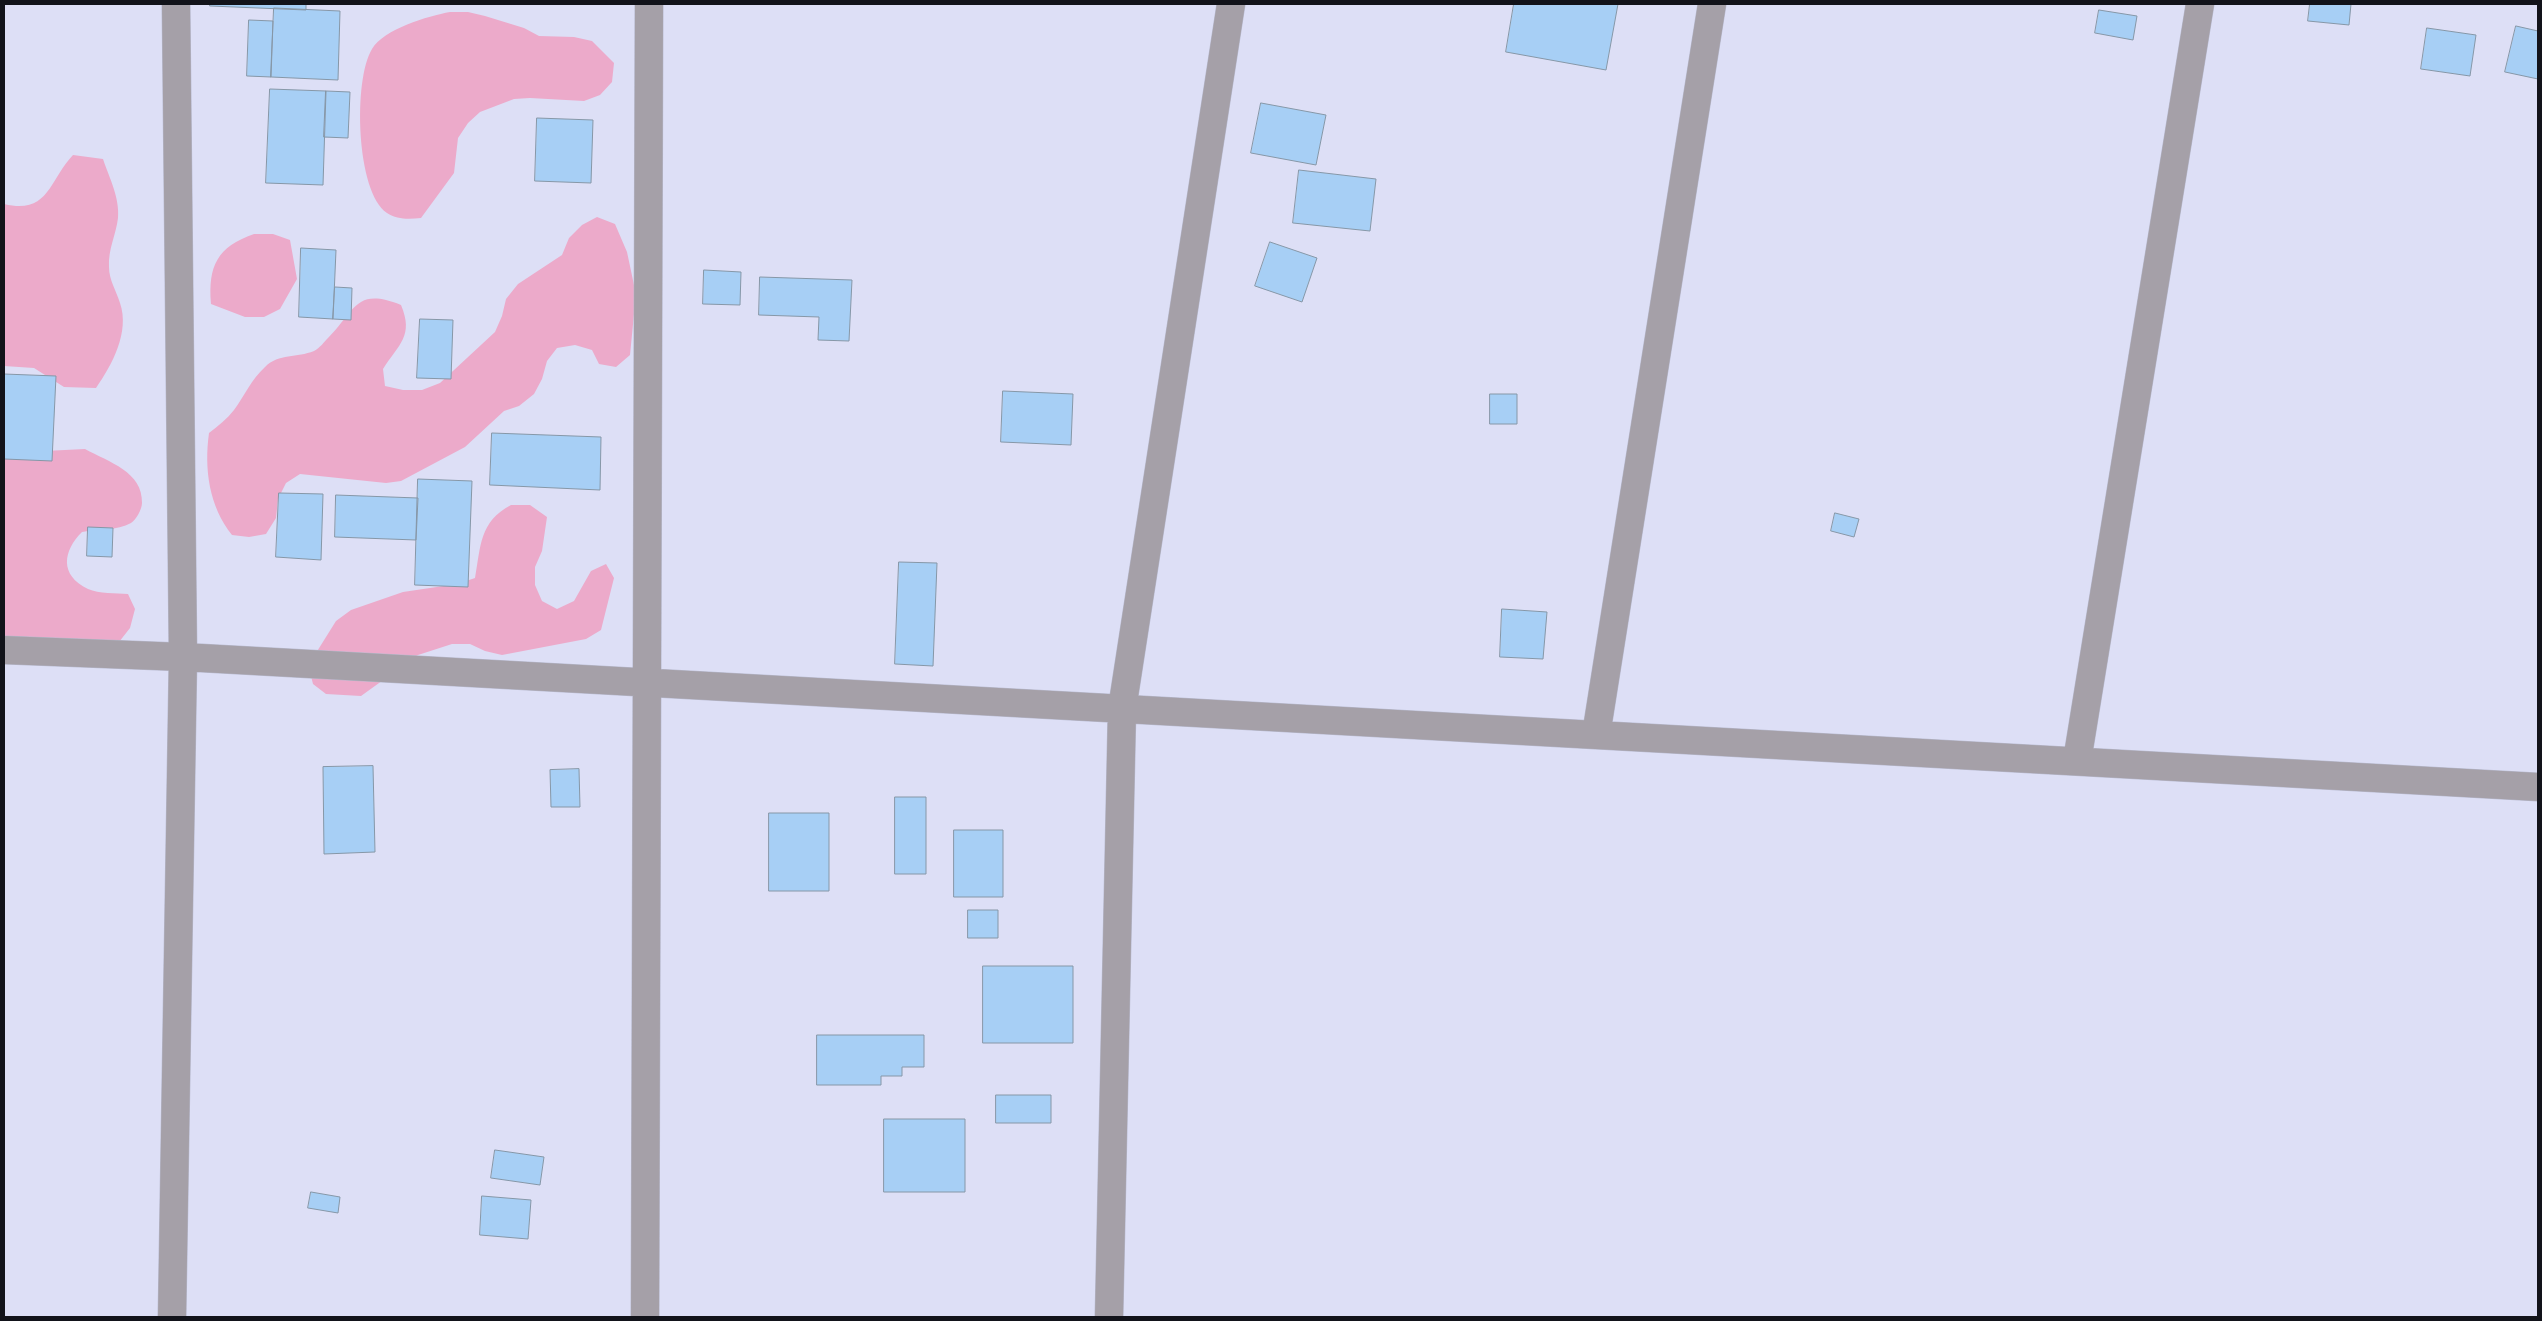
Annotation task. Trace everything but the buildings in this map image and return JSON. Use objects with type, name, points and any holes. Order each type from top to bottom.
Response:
[{"type":"street","points":[[172,1317],[183,657],[176,4]]},
{"type":"street","points":[[645,1317],[649,683],[649,4]]},
{"type":"street","points":[[1108,1317],[1122,709],[1232,4]]},
{"type":"street","points":[[1596,735],[1712,4]]},
{"type":"street","points":[[2077,761],[2200,4]]},
{"type":"street","points":[[4,650],[183,657],[2538,787]]},
{"type":"shaded area","points":[[450,12],[468,12],[485,16],[524,28],[539,36],[574,37],[592,41],[614,63],[612,82],[600,95],[584,101],[514,99],[480,112],[468,123],[458,138],[454,173],[421,218],[395,217],[387,213],[377,201],[369,183],[364,160],[360,109],[366,64],[372,49],[386,35],[407,24]]},
{"type":"shaded area","points":[[73,155],[103,159],[114,188],[118,210],[117,224],[110,254],[109,272],[120,303],[123,325],[118,348],[96,388],[64,387],[34,368],[4,366],[4,204],[19,206],[39,200]]},
{"type":"shaded area","points":[[597,217],[615,224],[627,252],[634,285],[635,304],[630,355],[616,367],[599,364],[592,350],[575,345],[557,348],[547,361],[542,379],[534,394],[519,406],[504,411],[465,447],[401,481],[386,483],[300,474],[286,483],[278,499],[276,518],[266,534],[249,537],[232,535],[218,512],[210,487],[207,460],[209,433],[231,413],[252,382],[265,367],[282,358],[316,350],[351,311],[365,300],[386,300],[401,305],[406,325],[403,339],[383,369],[385,386],[403,390],[422,390],[440,383],[495,332],[502,316],[506,299],[518,284],[562,255],[569,238],[582,225]]},
{"type":"shaded area","points":[[254,234],[273,234],[290,240],[297,279],[280,309],[264,317],[245,317],[211,304],[211,279],[218,260],[231,245]]},
{"type":"shaded area","points":[[85,449],[123,469],[131,476],[141,492],[142,505],[135,519],[126,526],[82,532],[71,547],[68,555],[68,570],[72,577],[92,591],[128,594],[135,609],[130,628],[119,642],[4,657],[4,453]]},
{"type":"shaded area","points":[[511,505],[530,505],[547,517],[542,551],[535,567],[535,585],[542,601],[557,609],[574,601],[591,571],[606,564],[614,578],[601,630],[586,639],[502,655],[485,651],[470,644],[452,644],[418,655],[361,696],[326,694],[313,684],[309,668],[336,621],[351,610],[403,592],[457,584],[475,578],[483,536],[487,527],[493,519]]}]
